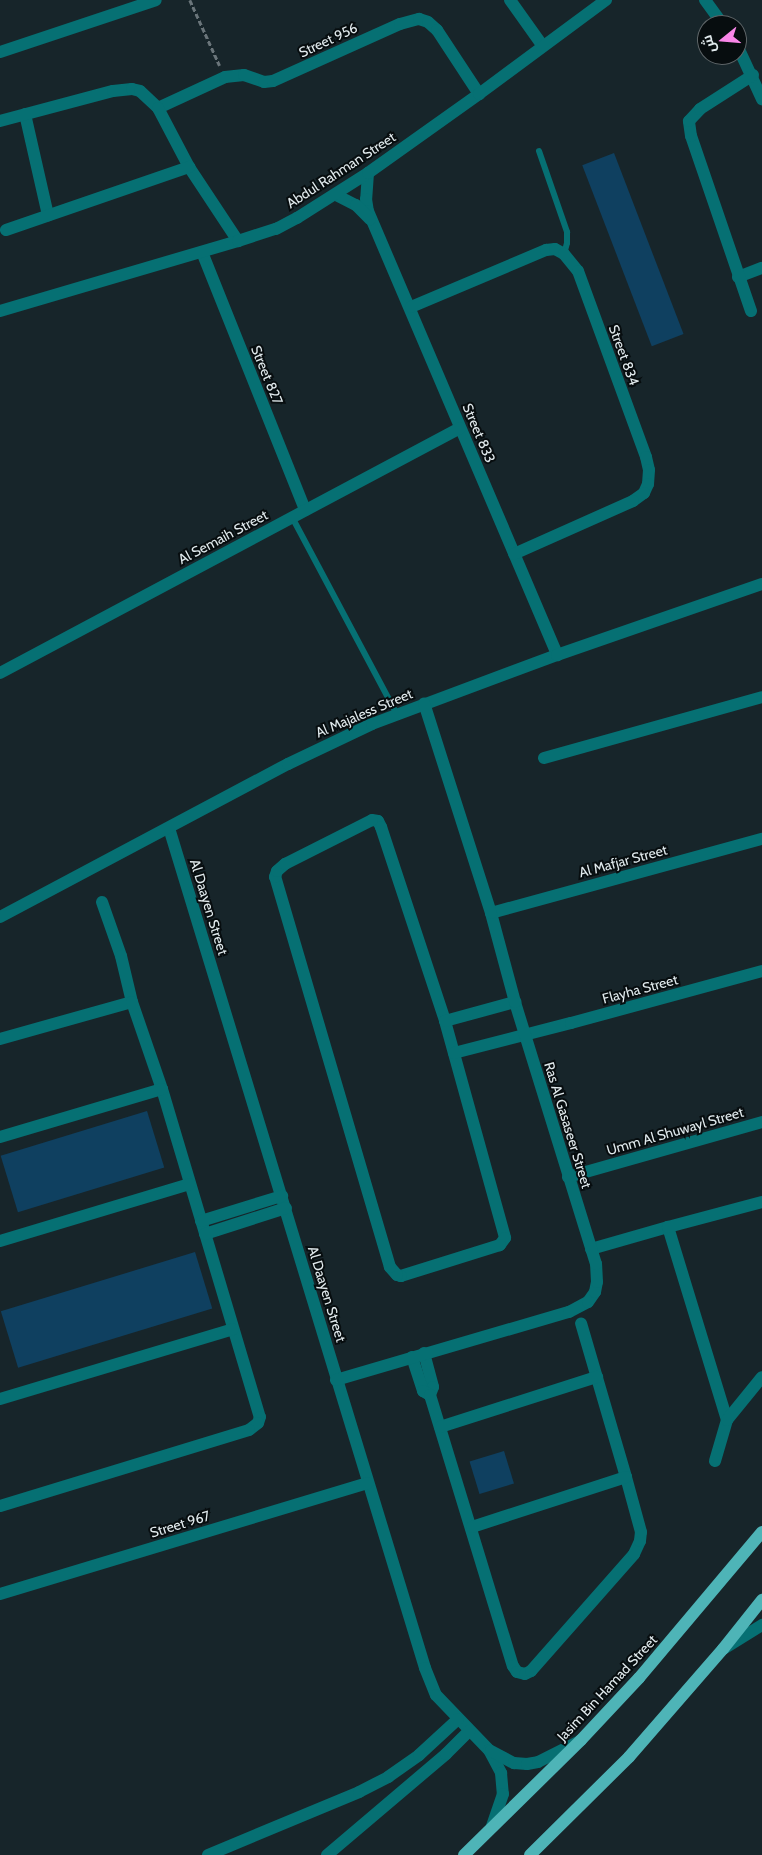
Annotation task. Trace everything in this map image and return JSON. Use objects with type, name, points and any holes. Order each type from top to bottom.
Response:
[{"type":"main road","name":"Jasim Bin Hamad Street","points":[[464,1855],[581,1740],[683,1628],[762,1532]]},
{"type":"main road","points":[[530,1855],[629,1757],[723,1649],[762,1600]]},
{"type":"street","points":[[0,52],[156,0]]},
{"type":"street","points":[[510,0],[542,46]]},
{"type":"street","name":"Abdul Rahman Street","points":[[0,311],[276,229],[336,195],[368,173],[606,0]]},
{"type":"street","points":[[705,0],[716,15]]},
{"type":"street","name":"Street 956","points":[[158,108],[225,76],[244,75],[264,82],[274,81],[400,24],[420,19],[428,22],[437,30],[479,94]]},
{"type":"street","points":[[747,64],[762,99]]},
{"type":"street","points":[[751,311],[691,136],[689,122],[700,109],[753,75]]},
{"type":"street","points":[[0,121],[124,89],[140,91],[158,108],[189,167],[238,241]]},
{"type":"street","points":[[25,114],[48,215]]},
{"type":"street","points":[[6,230],[189,167]]},
{"type":"street","name":"Street 833","points":[[368,173],[366,199],[373,223],[557,655]]},
{"type":"street","name":"Street 833","points":[[336,195],[356,205],[373,223]]},
{"type":"street","points":[[410,307],[537,252],[554,249],[564,254]]},
{"type":"street","name":"Street 827","points":[[202,252],[306,510]]},
{"type":"street","name":"Street 834","points":[[514,554],[633,501],[644,493],[648,484],[646,457],[578,271],[564,254]]},
{"type":"street","points":[[738,277],[762,268]]},
{"type":"street","name":"Al Semaih Street","points":[[0,672],[460,428]]},
{"type":"street","name":"Al Majaless Street","points":[[0,918],[311,752],[396,713],[762,584]]},
{"type":"street","points":[[544,758],[762,697]]},
{"type":"street","name":"Ras Al Gasaseer Street","points":[[336,1380],[569,1312],[588,1302],[594,1292],[596,1282],[596,1264],[515,1002],[491,912],[424,703]]},
{"type":"street","points":[[368,821],[378,822],[454,1052],[505,1238],[500,1245],[407,1275],[397,1275],[390,1267],[276,883],[275,877],[280,867],[368,821]]},
{"type":"street","name":"Al Daayen Street","points":[[169,828],[424,1668],[436,1694],[488,1750],[501,1773],[503,1794],[492,1826]]},
{"type":"street","name":"Al Mafjar Street","points":[[491,912],[762,839]]},
{"type":"street","points":[[0,1506],[254,1427],[258,1423],[259,1410],[162,1089],[132,1002],[121,956],[102,902]]},
{"type":"street","name":"Flayha Street","points":[[454,1052],[525,1033],[571,1024],[762,971]]},
{"type":"street","points":[[0,1040],[132,1002]]},
{"type":"street","points":[[445,1021],[515,1002]]},
{"type":"street","points":[[0,1137],[162,1089]]},
{"type":"street","name":"Umm Al Shuwayl Street","points":[[568,1177],[762,1122]]},
{"type":"street","points":[[0,1241],[190,1184]]},
{"type":"street","points":[[203,1228],[284,1202]]},
{"type":"street","points":[[590,1249],[762,1202]]},
{"type":"street","points":[[668,1227],[727,1420]]},
{"type":"street","points":[[418,1355],[423,1391],[430,1395],[472,1527],[513,1666],[517,1672],[524,1674],[531,1671],[638,1549],[641,1532],[581,1323]]},
{"type":"street","points":[[0,1399],[233,1329]]},
{"type":"street","points":[[440,1427],[597,1377]]},
{"type":"street","points":[[715,1461],[727,1420],[762,1377]]},
{"type":"street","points":[[472,1527],[626,1477]]},
{"type":"street","name":"Street 967","points":[[0,1594],[368,1483]]},
{"type":"street","points":[[723,1649],[762,1625]]},
{"type":"street","points":[[208,1855],[359,1792],[388,1777],[419,1756],[458,1719]]},
{"type":"street","points":[[327,1855],[470,1731]]},
{"type":"street","name":"Al Daayen Street","points":[[488,1750],[514,1763],[527,1764],[538,1762],[581,1740]]},
{"type":"street","points":[[388,1777],[401,1792]]},
{"type":"lane","points":[[539,151],[567,232],[567,244],[564,254]]},
{"type":"lane","points":[[292,517],[396,713]]},
{"type":"path","points":[[190,0],[225,76]]},
{"type":"building","points":[[614,153],[684,334],[652,346],[582,165]]},
{"type":"building","points":[[147,1111],[164,1167],[18,1212],[1,1156]]},
{"type":"building","points":[[195,1252],[212,1308],[18,1368],[1,1311]]},
{"type":"building","points":[[504,1451],[514,1484],[480,1494],[470,1462]]}]
